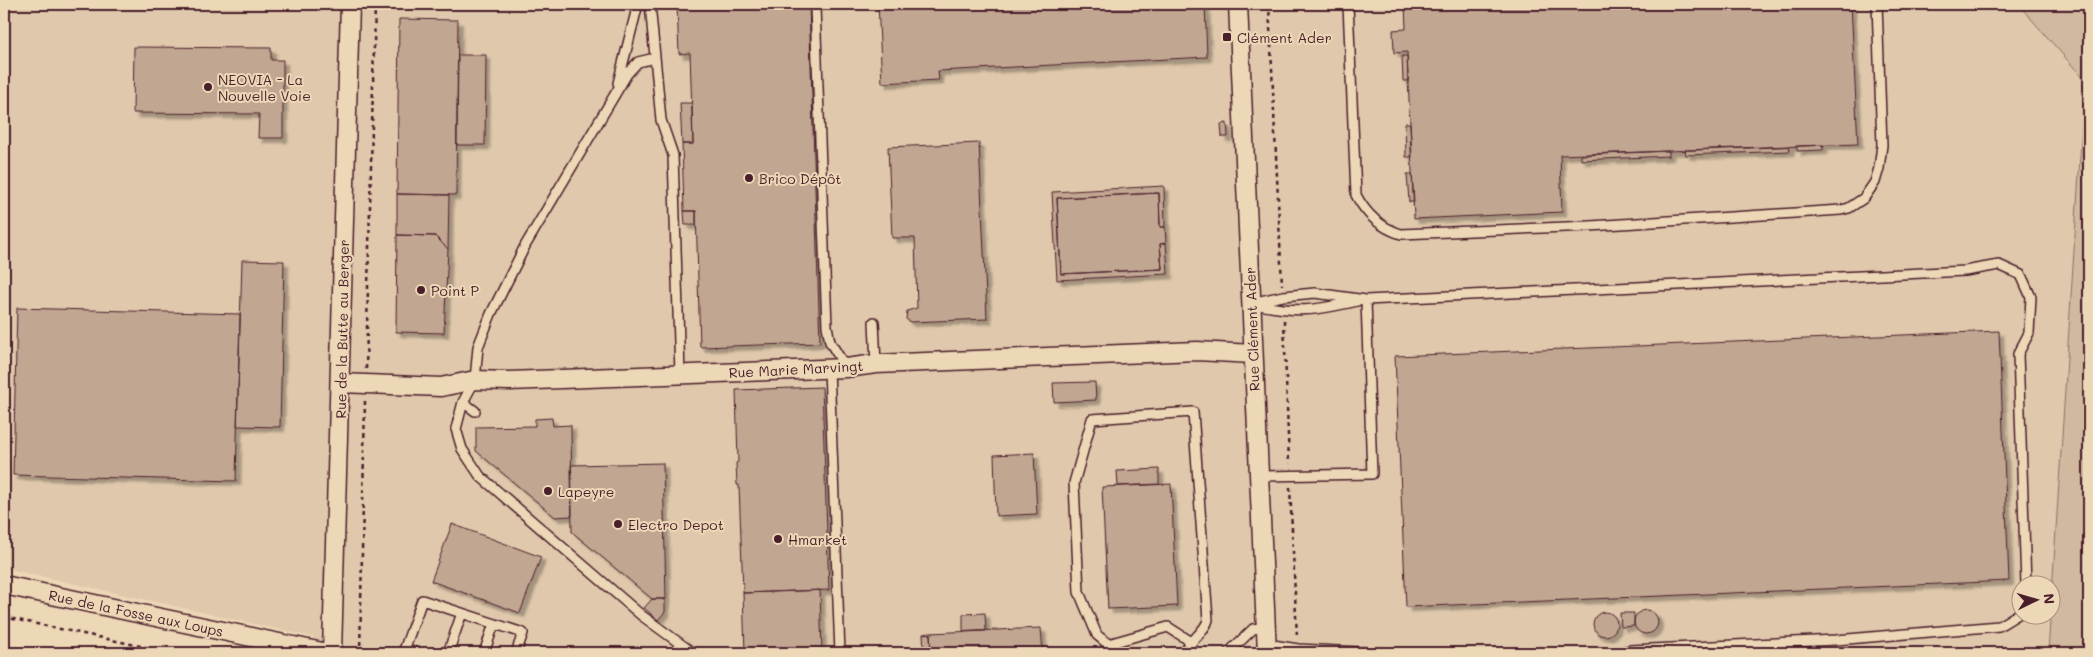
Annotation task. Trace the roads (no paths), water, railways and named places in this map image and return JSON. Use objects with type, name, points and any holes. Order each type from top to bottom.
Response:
[{"type":"street","name":"Rue de la Butte au Berger","points":[[332,653],[350,4]]},
{"type":"street","name":"Rue Clément Ader","points":[[1238,4],[1252,354],[1267,641]]},
{"type":"street","name":"Rue Marie Marvingt","points":[[340,383],[441,387],[475,380],[509,381],[718,373],[838,368],[876,364],[1197,352],[1252,354]]},
{"type":"street","name":"Rue de la Fosse aux Loups","points":[[4,585],[327,653]]},
{"type":"lane","points":[[616,91],[638,4]]},
{"type":"lane","points":[[650,4],[661,120],[673,155],[680,374]]},
{"type":"lane","points":[[1348,4],[1356,195],[1371,217],[1386,228],[1401,234],[1599,225],[1849,208],[1864,198],[1872,187],[1880,168],[1882,156],[1877,4]]},
{"type":"lane","points":[[815,7],[827,326],[838,368],[840,653]]},
{"type":"lane","points":[[655,58],[638,62],[632,67],[616,91],[507,279],[478,347],[475,380],[463,402],[456,429],[462,449],[480,476],[641,615],[693,653]]},
{"type":"lane","points":[[1251,303],[1283,296],[1315,294],[1364,300],[1965,271],[1999,265],[2022,275],[2031,297],[2029,333],[2018,354],[2026,574]]},
{"type":"lane","points":[[1251,303],[1283,310],[1316,311],[1364,300]]},
{"type":"lane","points":[[1259,476],[1372,474],[1364,300]]},
{"type":"lane","points":[[874,322],[876,364]]},
{"type":"lane","points":[[463,402],[475,411]]},
{"type":"lane","points":[[1184,653],[1190,641],[1206,627],[1208,620],[1193,412],[1092,419],[1074,483],[1079,592],[1097,635],[1109,649],[1168,627],[1190,641]]},
{"type":"lane","points":[[418,653],[403,651],[422,600],[523,633],[516,653]]},
{"type":"lane","points":[[448,653],[462,613]]},
{"type":"lane","points":[[1620,653],[1630,650],[1836,640],[1999,626],[2010,619]]},
{"type":"lane","points":[[484,653],[494,624]]},
{"type":"lane","points":[[1228,653],[1253,629],[1267,641],[1298,649],[1380,653]]},
{"type":"place","name":"Clément Ader","points":[[1227,37]]},
{"type":"place","name":"NEOVIA - La Nouvelle Voie","points":[[208,87]]},
{"type":"place","name":"Brico Dépôt","points":[[749,178]]},
{"type":"place","name":"Point P","points":[[421,290]]},
{"type":"place","name":"Lapeyre","points":[[548,491]]},
{"type":"place","name":"Electro Depot","points":[[618,524]]},
{"type":"place","name":"Hmarket","points":[[778,539]]}]
